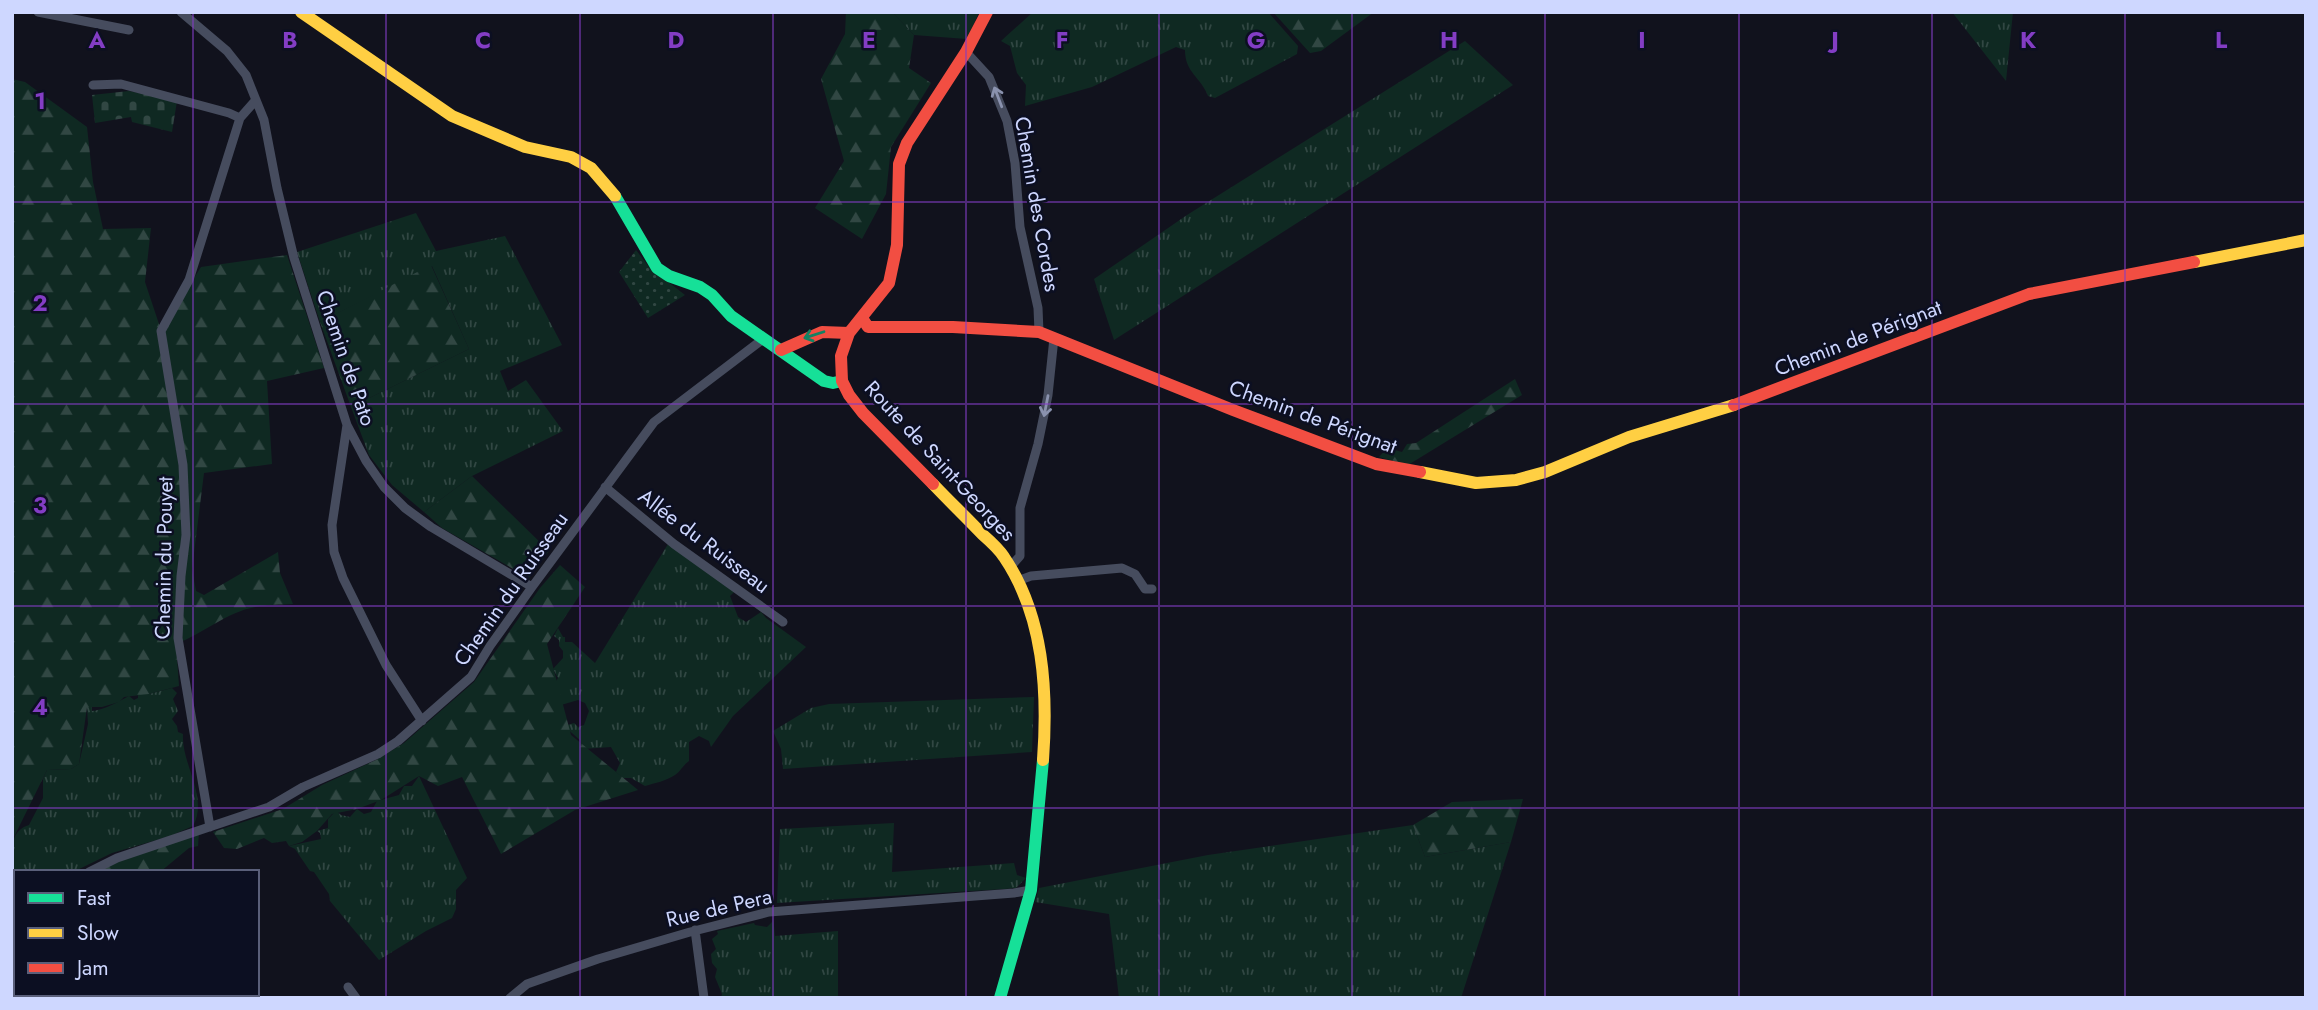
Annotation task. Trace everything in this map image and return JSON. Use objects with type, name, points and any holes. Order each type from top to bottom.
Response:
[{"type":"street","points":[[38,12],[129,30]]},
{"type":"street","name":"Chemin de Pato","points":[[181,12],[240,64],[264,120],[276,188],[294,258],[347,425],[378,479],[405,508],[431,527],[531,587]]},
{"type":"street","points":[[301,12],[452,116],[525,147],[570,157],[591,168],[620,201],[657,268],[669,276],[700,287],[712,295],[732,316],[824,382],[833,383],[842,381],[841,356],[849,333],[888,283],[895,261],[899,164],[907,143],[966,52],[987,12]]},
{"type":"street","name":"Chemin des Cordes","points":[[966,52],[989,77],[1007,121],[1015,163],[1020,227],[1038,309],[1040,332]]},
{"type":"street","points":[[93,85],[121,84],[240,118]]},
{"type":"street","name":"Chemin du Pouyet","points":[[210,827],[178,638],[186,535],[183,465],[161,331],[189,280],[240,118],[255,101]]},
{"type":"street","name":"Chemin de Pérignat","points":[[862,318],[868,327],[953,327],[1040,332],[1233,410],[1377,464],[1476,483],[1516,480],[1545,472],[1629,437],[1738,404],[2029,294],[2306,240]]},
{"type":"street","points":[[781,350],[812,333],[838,329],[849,333]]},
{"type":"street","name":"Chemin du Ruisseau","points":[[93,870],[117,858],[269,807],[303,787],[378,754],[398,741],[471,677],[531,587],[653,422],[763,338]]},
{"type":"street","points":[[1011,566],[1020,556],[1020,508],[1048,395],[1054,338]]},
{"type":"street","name":"Route de Saint-Georges","points":[[842,381],[863,413],[986,536],[1011,566],[1026,596],[1040,657],[1045,719],[1043,779],[1031,890],[1000,998]]},
{"type":"street","points":[[347,425],[332,524],[334,552],[343,578],[386,665],[422,721]]},
{"type":"street","name":"Allée du Ruisseau","points":[[605,487],[674,544],[783,622]]},
{"type":"street","points":[[1020,580],[1031,576],[1122,568],[1135,574],[1145,589],[1152,589]]},
{"type":"street","name":"Rue de Pera","points":[[510,998],[527,984],[598,959],[695,930],[769,912],[1014,894],[1031,890]]},
{"type":"street","points":[[695,930],[704,998]]},
{"type":"street","points":[[348,987],[356,998]]},
{"type":"green space","points":[[846,12],[892,12],[914,35],[909,68],[931,83],[891,147],[886,194],[862,239],[815,208],[844,161],[821,79],[845,34]]},
{"type":"green space","points":[[892,12],[979,12],[967,39],[914,35]]},
{"type":"green space","points":[[1033,12],[1268,12],[1298,46],[1297,54],[1215,98],[1208,96],[1190,70],[1185,50],[1176,47],[1092,87],[1025,106],[1026,85],[1017,73],[1010,46],[1001,41]]},
{"type":"green space","points":[[1273,12],[1374,12],[1321,51],[1310,53]]},
{"type":"green space","points":[[1952,12],[2013,12],[2006,81]]},
{"type":"green space","points":[[1465,41],[1513,85],[1114,340],[1094,279],[1187,215]]},
{"type":"green space","points":[[12,79],[25,82],[87,127],[93,182],[103,229],[151,228],[145,282],[161,330],[201,267],[287,255],[324,368],[267,381],[272,464],[204,473],[192,569],[196,591],[204,595],[278,552],[280,573],[293,604],[264,605],[245,610],[176,644],[179,686],[124,697],[119,702],[102,707],[87,707],[79,764],[71,769],[47,770],[12,841]]},
{"type":"green space","points":[[129,91],[177,101],[172,132],[132,122],[131,117],[95,123],[92,95]]},
{"type":"green space","points":[[416,213],[436,251],[505,236],[562,345],[500,371],[508,391],[526,380],[563,431],[472,476],[424,512],[392,485],[369,455],[351,407],[469,349],[432,266],[320,322],[297,252]]},
{"type":"green space","points":[[636,250],[649,267],[685,295],[648,318],[619,272]]},
{"type":"green space","points":[[431,265],[469,349],[351,407],[320,322]]},
{"type":"green space","points":[[1515,379],[1522,395],[1408,465],[1379,457],[1387,448],[1402,452],[1407,444],[1416,443]]},
{"type":"green space","points":[[472,476],[549,551],[529,578],[442,528],[424,512]]},
{"type":"green space","points":[[668,544],[735,591],[730,596],[738,617],[746,622],[761,612],[806,647],[733,716],[711,747],[709,741],[699,736],[689,742],[689,761],[677,773],[645,786],[631,778],[623,778],[616,772],[620,763],[611,747],[583,749],[580,740],[564,726],[574,723],[578,727],[584,725],[589,711],[585,703],[578,700],[561,705],[555,683],[558,678],[553,669],[563,658],[563,651],[559,640],[554,636],[558,628],[565,637],[565,642],[572,642],[595,663]]},
{"type":"green space","points":[[560,565],[585,587],[547,644],[571,735],[638,790],[575,810],[501,854],[462,777],[438,786],[419,776],[381,800],[332,814],[317,831],[302,842],[289,846],[286,841],[272,843],[264,838],[237,849],[224,848],[213,832],[283,809],[322,785],[378,759],[404,743],[474,682],[540,588]]},
{"type":"green space","points":[[172,688],[177,693],[173,699],[178,711],[172,719],[178,732],[183,734],[186,757],[196,792],[198,804],[193,826],[170,836],[112,853],[77,870],[14,870],[14,880],[12,879],[11,855],[14,840],[22,829],[29,825],[43,798],[43,779],[47,770],[71,769],[79,764],[88,724],[87,707],[92,706],[92,711],[97,710],[129,696],[134,700],[138,698],[138,694]]},
{"type":"green space","points":[[1034,697],[1032,752],[783,769],[781,749],[773,731],[811,708],[829,704]]},
{"type":"green space","points":[[419,776],[467,878],[456,890],[456,909],[452,918],[379,960],[330,901],[329,894],[314,872],[310,871],[295,849],[289,846],[321,839],[317,831],[328,828],[328,819],[336,811],[350,817],[357,809],[364,814],[371,812],[377,801],[399,795],[404,786],[412,786]]},
{"type":"green space","points":[[1523,799],[1511,842],[1425,857],[1413,825],[1452,802]]},
{"type":"green space","points":[[894,823],[892,872],[1014,863],[1017,875],[1026,878],[1016,888],[777,903],[780,829]]},
{"type":"green space","points":[[1413,825],[1425,857],[1511,842],[1461,998],[1119,998],[1109,914],[1035,902],[1039,888],[1208,855]]},
{"type":"green space","points":[[199,832],[198,846],[189,848],[162,870],[94,870]]},
{"type":"green space","points":[[773,917],[775,936],[838,931],[838,998],[721,998],[715,977],[717,969],[712,963],[711,954],[716,949],[712,939],[718,934],[717,931],[754,923],[767,927]]},
{"type":"traffic: fast","points":[[615,196],[657,268],[712,295],[731,316],[824,381],[842,381]]},
{"type":"traffic: fast","points":[[1000,998],[1031,890],[1043,760]]},
{"type":"traffic: slow","points":[[301,12],[452,116],[525,147],[571,157],[591,168],[615,196]]},
{"type":"traffic: slow","points":[[2194,262],[2306,240]]},
{"type":"traffic: slow","points":[[1420,472],[1476,483],[1516,480],[1545,472],[1629,437],[1734,405]]},
{"type":"traffic: slow","points":[[933,484],[1002,554],[1028,604],[1043,681],[1043,760]]},
{"type":"traffic: jam","points":[[933,484],[863,413],[849,395],[842,381],[841,356],[849,333],[889,283],[897,245],[899,164],[907,143],[966,52],[987,12]]},
{"type":"traffic: jam","points":[[1734,405],[2029,294],[2194,262]]},
{"type":"traffic: jam","points":[[862,318],[868,327],[953,327],[1039,332],[1376,464],[1420,472]]},
{"type":"traffic: jam","points":[[781,350],[822,332],[849,333]]}]
